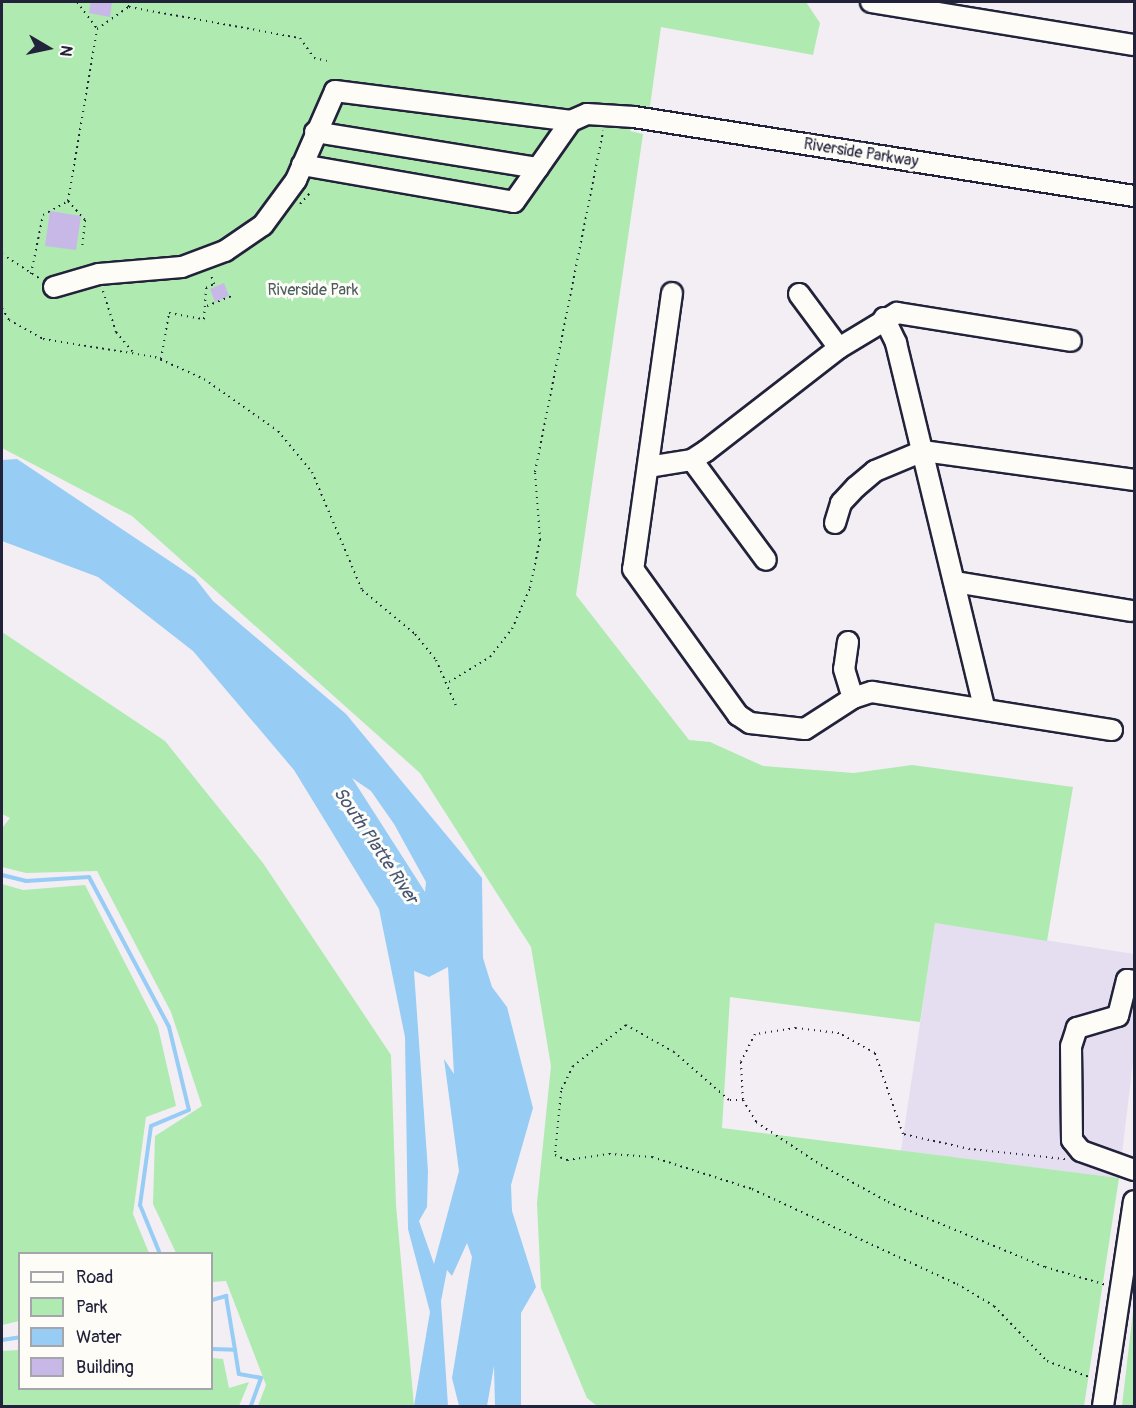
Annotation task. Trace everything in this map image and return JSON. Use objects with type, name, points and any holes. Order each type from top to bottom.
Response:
[{"type":"street","points":[[871,2],[1134,45]]},
{"type":"street","name":"Riverside Parkway","points":[[315,132],[335,91],[579,117],[634,117],[1134,196]]},
{"type":"street","points":[[302,165],[501,203],[521,196],[538,168],[579,117]]},
{"type":"street","points":[[54,286],[99,273],[182,267],[225,251],[263,225],[302,165],[315,132],[538,168]]},
{"type":"street","points":[[672,293],[633,569],[738,715],[750,723],[805,729],[853,698],[872,692],[1112,730]]},
{"type":"street","points":[[800,294],[839,348]]},
{"type":"street","points":[[648,467],[692,460],[839,348],[897,312],[1071,341]]},
{"type":"street","points":[[884,318],[896,343],[984,708]]},
{"type":"street","points":[[834,523],[841,503],[875,471],[923,451],[1134,480]]},
{"type":"street","points":[[692,460],[766,560]]},
{"type":"street","points":[[955,582],[1132,611]]},
{"type":"street","points":[[848,642],[844,669],[853,698]]},
{"type":"street","points":[[1134,981],[1127,980],[1118,1016],[1077,1028],[1071,1046],[1072,1140],[1081,1151],[1134,1170]]},
{"type":"street","points":[[1104,1407],[1134,1201]]},
{"type":"path","points":[[77,2],[97,29]]},
{"type":"path","points":[[125,2],[129,7],[300,38],[314,58],[327,61]]},
{"type":"path","points":[[68,201],[97,29],[129,7]]},
{"type":"path","points":[[449,682],[490,657],[512,629],[530,588],[540,540],[535,472],[604,126]]},
{"type":"path","points":[[68,201],[85,220],[82,249]]},
{"type":"path","points":[[31,274],[43,215],[68,201]]},
{"type":"path","points":[[2,254],[31,274],[54,286]]},
{"type":"path","points":[[99,273],[110,318],[133,352]]},
{"type":"path","points":[[161,360],[169,313],[204,319],[206,288],[214,284],[211,275]]},
{"type":"path","points":[[206,306],[232,296]]},
{"type":"path","points":[[2,308],[9,320],[43,339],[133,352],[161,360],[204,378],[278,431],[312,472],[362,590],[415,634],[449,682],[457,708]]},
{"type":"path","points":[[743,1100],[729,1100],[674,1052],[626,1025],[573,1066],[561,1091],[555,1155],[567,1160],[609,1154],[652,1156],[752,1189],[957,1284],[994,1306],[1047,1361],[1107,1382]]},
{"type":"path","points":[[1081,1151],[1062,1161],[903,1134],[875,1053],[839,1033],[796,1028],[755,1034],[741,1062],[743,1100],[756,1122],[888,1202],[1045,1267],[1120,1289]]},
{"type":"shaded area","points":[[935,923],[1134,954],[1134,1054],[1119,1178],[901,1151]]},
{"type":"green space","name":"Riverside Park","points":[[2,2],[806,2],[820,23],[813,55],[661,27],[650,106],[630,131],[643,134],[576,595],[689,740],[710,742],[763,766],[854,773],[912,765],[1073,787],[1047,941],[935,923],[920,1022],[730,997],[722,1128],[1119,1178],[1084,1406],[597,1406],[587,1398],[541,1288],[537,1203],[551,1066],[531,947],[420,773],[132,516],[2,448]]},
{"type":"green space","points":[[2,632],[165,741],[263,863],[391,1055],[396,1205],[414,1406],[258,1406],[266,1385],[226,1281],[213,1282],[213,1252],[176,1252],[153,1204],[155,1136],[202,1106],[171,1012],[97,871],[26,873],[2,867],[2,828],[10,818],[2,814]]},
{"type":"green space","points":[[2,884],[23,890],[85,885],[158,1027],[176,1106],[146,1117],[133,1214],[149,1252],[18,1252],[18,1321],[2,1325]]},
{"type":"green space","points":[[1134,1303],[1134,1406],[1122,1406]]},
{"type":"green space","points":[[18,1350],[18,1390],[213,1390],[213,1358],[223,1359],[229,1388],[249,1382],[239,1406],[2,1406],[2,1351]]},
{"type":"water","name":"South Platte River","points":[[17,459],[195,578],[213,601],[346,714],[482,878],[483,958],[492,987],[507,1007],[533,1108],[511,1185],[512,1211],[536,1287],[521,1313],[521,1406],[495,1406],[494,1366],[487,1406],[459,1406],[452,1378],[472,1257],[467,1243],[452,1276],[447,1270],[441,1301],[448,1406],[414,1406],[430,1312],[408,1229],[405,1037],[379,909],[294,770],[193,651],[98,577],[2,541],[2,460]],"holes":[[[352,778],[371,791],[394,824],[426,882],[425,892]],[[448,967],[454,1074],[444,1059],[459,1171],[434,1264],[419,1221],[427,1207],[428,1171],[414,971],[429,977]]]},
{"type":"building","points":[[91,2],[112,2],[110,17],[89,13]]},
{"type":"building","points":[[50,211],[81,216],[76,250],[45,246]]},
{"type":"building","points":[[224,283],[229,296],[215,302],[210,289]]},
{"type":"waterway","points":[[2,875],[26,881],[89,877],[169,1027],[189,1110],[151,1126],[140,1205],[159,1252]]},
{"type":"waterway","points":[[213,1300],[226,1296],[235,1350]]},
{"type":"waterway","points":[[2,1340],[18,1337]]},
{"type":"waterway","points":[[213,1349],[235,1350],[239,1374],[261,1378],[251,1406]]}]
